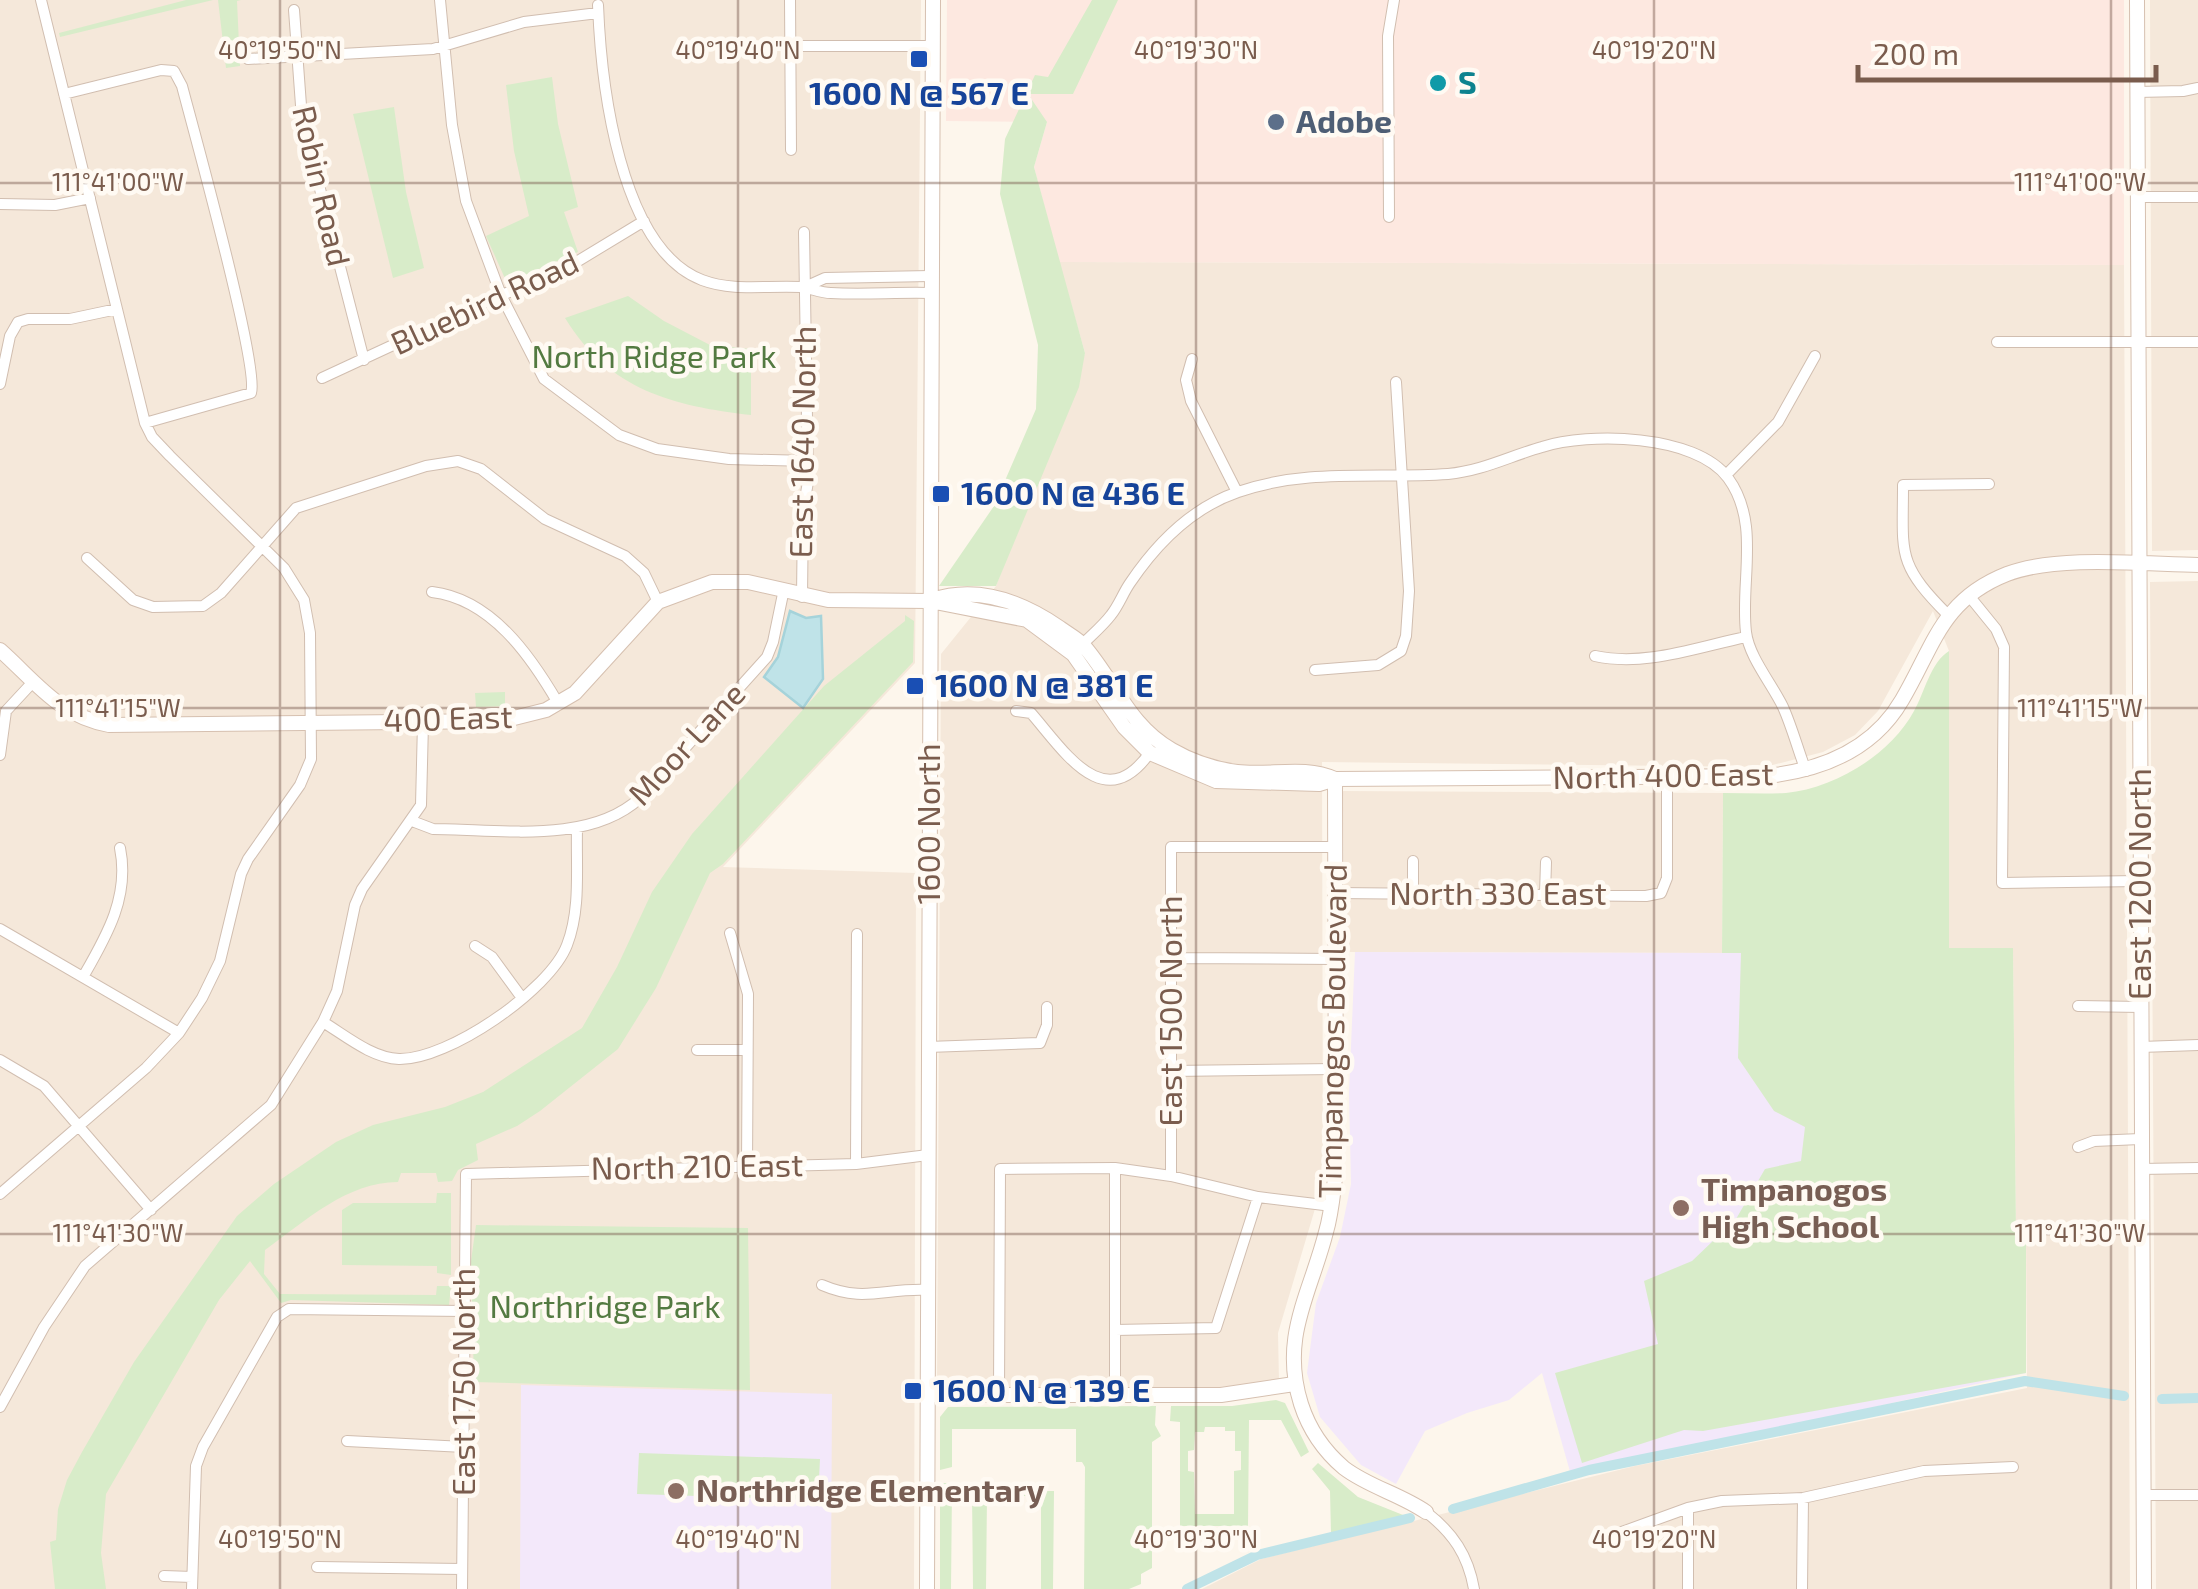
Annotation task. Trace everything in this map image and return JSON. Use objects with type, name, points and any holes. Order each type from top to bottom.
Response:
[{"type":"street","points":[[0,1194],[146,1068],[179,1033],[220,961],[248,859],[306,773],[311,759],[309,620],[304,600],[292,578],[170,456],[145,423],[41,0]]},
{"type":"street","points":[[440,0],[452,125],[466,201],[500,295],[544,378],[619,435],[680,453],[808,461]]},
{"type":"street","points":[[790,0],[792,150]]},
{"type":"street","name":"1600 North","points":[[928,1589],[932,0]]},
{"type":"street","points":[[1389,217],[1388,36],[1394,0]]},
{"type":"street","name":"East 1200 North","points":[[2137,0],[2144,1589]]},
{"type":"street","points":[[248,59],[356,56],[445,47],[524,22],[598,9],[605,89],[632,196],[666,255],[681,269],[701,280],[733,288],[804,287],[829,293],[930,292]]},
{"type":"street","name":"Robin Road","points":[[294,10],[302,118],[364,360]]},
{"type":"street","points":[[790,46],[932,46]]},
{"type":"street","points":[[64,94],[161,70],[174,71],[182,86],[247,348],[253,374],[251,393],[145,423]]},
{"type":"street","points":[[2138,92],[2198,88]]},
{"type":"street","points":[[2138,197],[2198,197]]},
{"type":"street","points":[[0,204],[54,206],[90,198]]},
{"type":"street","name":"Bluebird Road","points":[[322,378],[500,295],[550,278],[644,221]]},
{"type":"street","name":"East 1640 North","points":[[802,597],[803,510],[808,482],[804,232]]},
{"type":"street","points":[[804,287],[825,278],[930,276]]},
{"type":"street","points":[[0,384],[10,334],[18,322],[28,318],[70,319],[116,309]]},
{"type":"street","points":[[1997,342],[2198,342]]},
{"type":"street","points":[[1726,475],[1778,422],[1815,356]]},
{"type":"street","points":[[1192,359],[1186,380],[1191,400],[1237,492]]},
{"type":"street","points":[[1315,670],[1378,665],[1400,651],[1408,619],[1396,382]]},
{"type":"street","points":[[1078,649],[1110,616],[1163,538],[1182,522],[1237,492],[1324,475],[1470,472],[1543,446],[1580,438],[1653,442],[1685,450],[1726,475],[1744,511],[1746,637],[1785,712],[1806,771]]},
{"type":"street","points":[[87,558],[133,600],[153,607],[203,606],[221,594],[296,508],[426,466],[458,460],[481,469],[544,519],[625,556],[644,573],[658,602]]},
{"type":"street","points":[[1948,614],[1917,584],[1903,554],[1903,485],[1990,484]]},
{"type":"street","points":[[2139,564],[2198,565]]},
{"type":"street","name":"North 400 East","points":[[1335,779],[1768,776],[1806,771],[1842,758],[1870,738],[1901,702],[1948,614],[2007,574],[2041,565],[2139,564]]},
{"type":"street","name":"400 East","points":[[0,650],[47,698],[90,722],[110,726],[502,721],[532,714],[575,692],[658,602],[712,582],[748,582],[802,597],[930,601],[1027,620],[1078,649],[1124,727],[1216,781],[1319,784],[1335,779]]},
{"type":"street","name":"Moor Lane","points":[[412,821],[433,829],[577,829],[606,822],[629,809],[760,666],[774,642],[784,589]]},
{"type":"street","points":[[432,592],[462,600],[524,648],[558,703]]},
{"type":"street","points":[[1970,597],[1996,629],[2004,647],[2002,883],[2140,880]]},
{"type":"street","points":[[1594,656],[1612,660],[1653,658],[1746,637]]},
{"type":"street","points":[[0,755],[6,710],[32,682]]},
{"type":"street","points":[[1016,712],[1031,714],[1086,775],[1115,780],[1136,772],[1153,747]]},
{"type":"street","points":[[0,1407],[44,1327],[84,1266],[271,1105],[323,1022],[338,991],[355,906],[362,890],[422,805],[422,722]]},
{"type":"street","name":"North 330 East","points":[[1335,893],[1661,893],[1667,878],[1668,777]]},
{"type":"street","name":"Timpanogos Boulevard","points":[[1335,779],[1336,1069],[1332,1206],[1296,1328],[1294,1384],[1305,1418],[1326,1450],[1378,1489],[1426,1512]]},
{"type":"street","points":[[323,1022],[380,1056],[402,1059],[470,1035],[522,998],[549,974],[567,947],[575,912],[577,829]]},
{"type":"street","name":"East 1500 North","points":[[1170,1176],[1171,846],[1335,846]]},
{"type":"street","points":[[83,978],[113,924],[122,885],[120,848]]},
{"type":"street","points":[[1413,861],[1413,894]]},
{"type":"street","points":[[1546,862],[1546,894]]},
{"type":"street","points":[[0,929],[179,1033]]},
{"type":"street","points":[[730,932],[748,994],[747,1168]]},
{"type":"street","points":[[856,1164],[857,934]]},
{"type":"street","points":[[475,946],[492,957],[522,998]]},
{"type":"street","points":[[1171,958],[1336,959]]},
{"type":"street","points":[[2078,1006],[2141,1007]]},
{"type":"street","points":[[928,1047],[1040,1043],[1047,1025],[1047,1007]]},
{"type":"street","points":[[2141,1047],[2198,1045]]},
{"type":"street","points":[[697,1050],[746,1050]]},
{"type":"street","points":[[0,1060],[44,1086],[151,1210]]},
{"type":"street","points":[[1171,1071],[1336,1069]]},
{"type":"street","points":[[2078,1147],[2094,1141],[2140,1139]]},
{"type":"street","name":"North 210 East","points":[[466,1174],[856,1164],[928,1155]]},
{"type":"street","points":[[999,1395],[1000,1169],[1115,1168],[1170,1176],[1258,1197],[1332,1206]]},
{"type":"street","points":[[1115,1168],[1115,1395]]},
{"type":"street","points":[[2141,1168],[2198,1168]]},
{"type":"street","name":"East 1750 North","points":[[462,1589],[466,1174]]},
{"type":"street","points":[[1115,1330],[1216,1328],[1258,1197]]},
{"type":"street","points":[[822,1285],[854,1296],[894,1289],[927,1290]]},
{"type":"street","points":[[164,1576],[192,1583],[196,1466],[277,1317],[289,1309],[464,1312]]},
{"type":"street","points":[[926,1395],[1221,1395],[1294,1384]]},
{"type":"street","points":[[347,1441],[464,1447]]},
{"type":"street","points":[[1608,1537],[1688,1508],[1748,1498],[1803,1498],[1924,1472],[2013,1468]]},
{"type":"street","points":[[2143,1495],[2198,1495]]},
{"type":"street","points":[[1802,1589],[1803,1498]]},
{"type":"street","points":[[1688,1508],[1688,1589]]},
{"type":"street","points":[[1426,1512],[1451,1533],[1462,1549],[1474,1589]]},
{"type":"street","points":[[317,1567],[462,1569]]},
{"type":"shaded area","points":[[0,0],[921,0],[915,663],[723,867],[916,873],[914,1589],[0,1589]]},
{"type":"shaded area","points":[[947,0],[2124,0],[2124,265],[1059,262],[1034,167],[1047,122],[946,121]]},
{"type":"shaded area","points":[[2150,0],[2198,0],[2198,550],[2152,551]]},
{"type":"shaded area","points":[[1059,262],[2124,265],[2130,1589],[1202,1589],[1261,1559],[1635,1466],[2027,1388],[2026,1233],[2016,1232],[2013,949],[1949,949],[1949,651],[1933,611],[1878,711],[1855,735],[1823,752],[1765,767],[1322,762],[1323,1182],[1278,1333],[1279,1381],[1220,1387],[937,1387],[941,654],[996,586],[1085,353]]},
{"type":"shaded area","points":[[2198,581],[2198,1589],[2156,1589],[2150,582]]},
{"type":"shaded area","points":[[1343,791],[1723,793],[1722,953],[1344,952]]},
{"type":"shaded area","name":"Timpanogos High School","points":[[1355,952],[1741,953],[2016,1232],[2026,1232],[2026,1373],[1571,1475],[1542,1373],[1509,1400],[1425,1431],[1396,1484],[1361,1465],[1320,1417],[1307,1373],[1316,1303],[1340,1237],[1351,1184],[1349,1093]]},
{"type":"shaded area","name":"Northridge Elementary","points":[[521,1385],[832,1394],[831,1589],[520,1589]]},
{"type":"green space","points":[[186,0],[213,0],[60,37],[59,33]]},
{"type":"green space","points":[[218,0],[241,0],[237,1],[240,66],[226,68]]},
{"type":"green space","points":[[1092,0],[1118,0],[1073,94],[1028,94],[1047,122],[1034,167],[1085,353],[1079,387],[996,586],[939,586],[994,506],[1036,409],[1038,345],[1000,194],[1005,139],[1035,75],[1048,77]]},
{"type":"green space","points":[[552,77],[558,124],[578,207],[564,212],[578,252],[507,283],[486,236],[529,216],[514,151],[506,85]]},
{"type":"green space","points":[[394,107],[406,192],[424,268],[393,278],[353,114]]},
{"type":"green space","name":"North Ridge Park","points":[[628,296],[710,345],[751,349],[751,415],[695,406],[645,390],[602,362],[565,318]]},
{"type":"green space","points":[[905,615],[914,621],[913,662],[723,864],[710,873],[656,988],[618,1049],[540,1111],[476,1144],[478,1160],[458,1170],[452,1181],[438,1182],[436,1173],[401,1173],[398,1182],[361,1189],[327,1205],[265,1250],[264,1274],[280,1294],[436,1295],[437,1286],[451,1286],[449,1305],[291,1300],[281,1303],[250,1261],[219,1300],[106,1494],[101,1553],[106,1589],[55,1589],[50,1542],[56,1540],[58,1509],[67,1480],[134,1362],[237,1216],[274,1184],[336,1142],[373,1125],[445,1107],[483,1092],[582,1028],[617,967],[652,892],[692,834],[824,686],[905,621]]},
{"type":"green space","points":[[1949,651],[1949,948],[2013,948],[2016,1232],[2026,1232],[2026,1373],[1703,1431],[1684,1430],[1582,1463],[1555,1373],[1658,1344],[1644,1281],[1692,1261],[1736,1219],[1765,1169],[1801,1161],[1805,1127],[1774,1111],[1738,1058],[1741,953],[1722,953],[1723,793],[1805,790],[1859,767],[1904,727],[1932,670]]},
{"type":"green space","points":[[505,692],[505,706],[476,707],[475,693]]},
{"type":"green space","points":[[437,1193],[451,1193],[451,1275],[437,1273],[437,1266],[342,1265],[342,1210],[353,1203],[436,1203]]},
{"type":"green space","name":"Northridge Park","points":[[476,1225],[748,1228],[750,1390],[474,1382],[471,1261]]},
{"type":"green space","points":[[1276,1400],[1285,1403],[1309,1452],[1301,1457],[1281,1420],[1249,1420],[1248,1526],[1180,1526],[1180,1422],[1170,1421],[1171,1406],[1232,1406]],"holes":[[[1205,1427],[1225,1427],[1225,1431],[1235,1431],[1235,1451],[1241,1451],[1241,1470],[1234,1471],[1234,1514],[1195,1514],[1194,1472],[1188,1471],[1188,1451],[1194,1450],[1195,1432],[1204,1432]]]},
{"type":"green space","points":[[1156,1406],[1155,1425],[1161,1436],[1152,1442],[1152,1568],[1141,1574],[1141,1584],[1129,1589],[1084,1589],[1085,1467],[1076,1462],[1076,1429],[952,1429],[952,1467],[940,1470],[940,1417],[948,1407]]},
{"type":"green space","points":[[639,1453],[820,1459],[818,1500],[637,1494]]},
{"type":"green space","points":[[1318,1463],[1358,1497],[1408,1517],[1331,1534],[1330,1491],[1312,1469]]},
{"type":"green space","points":[[940,1483],[949,1483],[952,1488],[951,1589],[940,1589]]},
{"type":"green space","points":[[972,1491],[1054,1491],[1053,1589],[1041,1589],[1041,1496],[987,1496],[986,1589],[973,1589]]},
{"type":"water","points":[[790,611],[806,618],[821,616],[823,679],[803,708],[764,677],[778,657]]},
{"type":"waterway","points":[[1453,1509],[1589,1470],[2025,1381],[2124,1396]]},
{"type":"waterway","points":[[2162,1399],[2198,1398]]},
{"type":"waterway","points":[[1187,1589],[1257,1555],[1410,1518]]},
{"type":"place","name":"1600 N @ 567 E","points":[[919,59]]},
{"type":"place","name":"S","points":[[1438,83]]},
{"type":"place","name":"Adobe","points":[[1276,122]]},
{"type":"place","name":"1600 N @ 436 E","points":[[941,494]]},
{"type":"place","name":"1600 N @ 381 E","points":[[915,686]]},
{"type":"place","name":"Timpanogos High School","points":[[1681,1208]]},
{"type":"place","name":"1600 N @ 139 E","points":[[913,1391]]},
{"type":"place","name":"Northridge Elementary","points":[[676,1491]]}]
